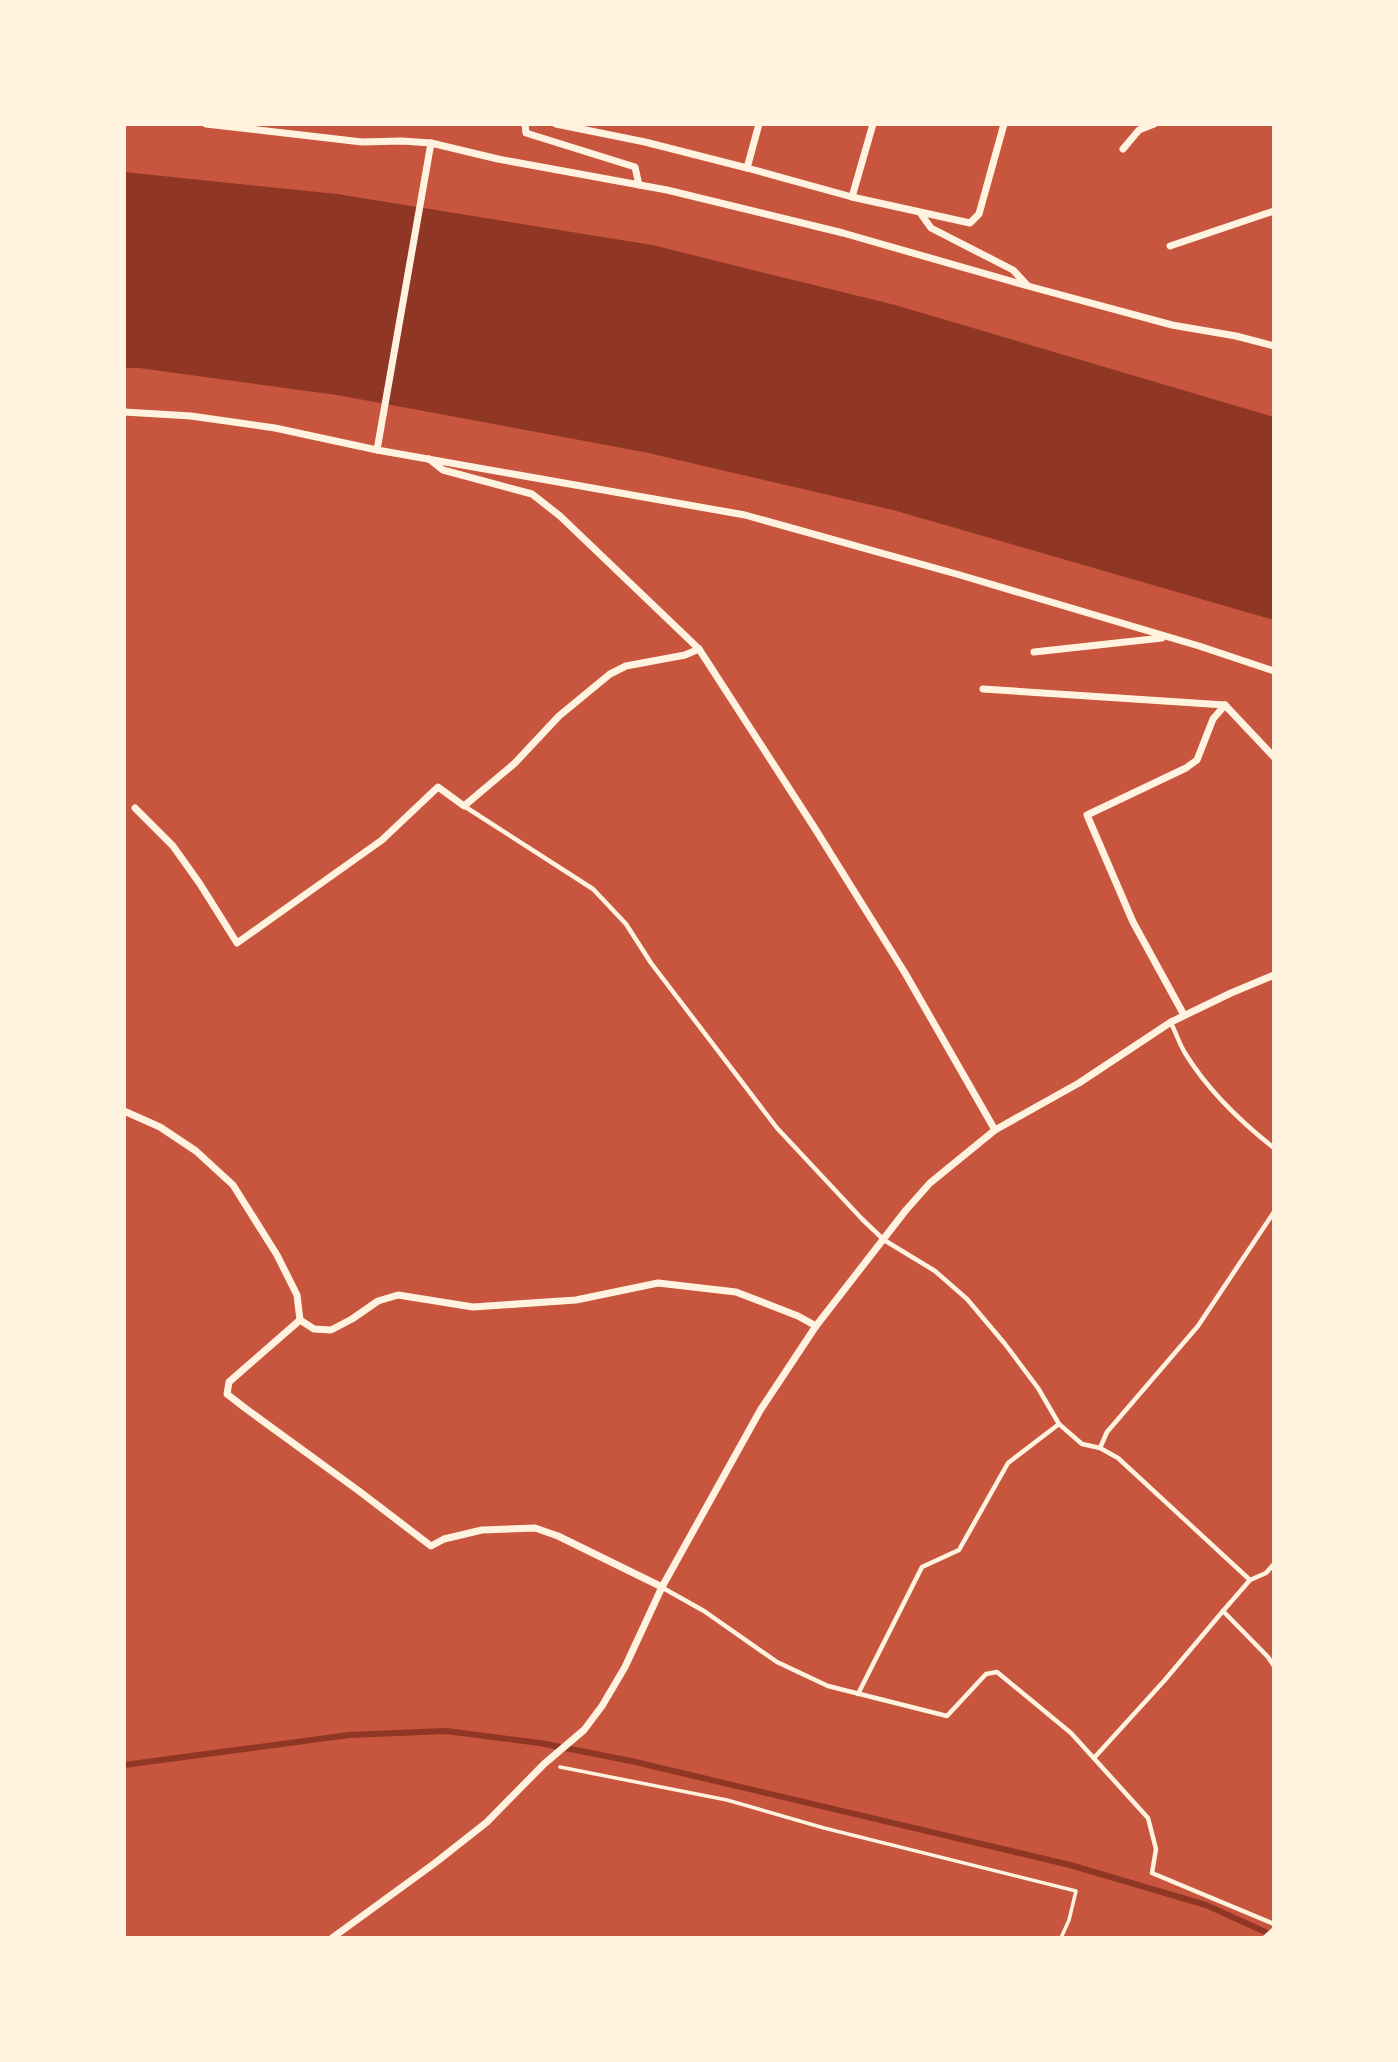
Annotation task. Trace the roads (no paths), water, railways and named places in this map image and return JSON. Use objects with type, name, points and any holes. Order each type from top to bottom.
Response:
[{"type":"street","points":[[206,124],[362,142],[431,143],[498,159],[667,190],[843,233],[1172,325],[1236,336],[1274,346]]},
{"type":"street","points":[[525,124],[526,133],[635,167],[639,185]]},
{"type":"street","points":[[556,124],[645,142],[852,197],[970,223],[979,214],[1004,124]]},
{"type":"street","points":[[747,168],[759,124]]},
{"type":"street","points":[[852,197],[873,124]]},
{"type":"street","points":[[1123,149],[1139,130],[1154,124]]},
{"type":"street","points":[[377,450],[431,143]]},
{"type":"street","points":[[1170,246],[1274,211]]},
{"type":"street","points":[[922,214],[931,228],[1013,270],[1028,286]]},
{"type":"street","points":[[124,412],[191,416],[275,428],[377,450],[745,515],[960,575],[1274,671]]},
{"type":"street","points":[[427,458],[443,470],[532,495],[560,516],[699,649],[898,962],[995,1130]]},
{"type":"street","points":[[1034,652],[1168,637]]},
{"type":"street","points":[[135,808],[173,846],[237,943],[382,840],[438,787],[464,806],[515,763],[559,716],[610,674],[626,666],[685,655],[699,649]]},
{"type":"street","points":[[983,689],[1225,705],[1274,757]]},
{"type":"street","points":[[1184,1016],[1133,922],[1087,815],[1186,768],[1197,760],[1213,719],[1225,705]]},
{"type":"street","points":[[332,1938],[488,1822],[544,1763],[584,1730],[625,1667],[662,1587],[761,1409],[816,1326],[930,1183],[995,1130],[1079,1083],[1171,1022],[1274,975]]},
{"type":"street","points":[[124,1111],[160,1127],[196,1151],[233,1185],[282,1265],[297,1295],[300,1320]]},
{"type":"street","points":[[300,1320],[314,1329],[331,1330],[378,1301],[398,1295],[473,1307],[576,1300],[658,1283],[736,1292],[798,1316],[816,1326]]},
{"type":"street","points":[[300,1320],[229,1382],[227,1394],[431,1546],[444,1539],[482,1530],[536,1528],[662,1587]]},
{"type":"street","points":[[1266,1938],[1274,1931]]},
{"type":"lane","points":[[464,806],[593,889],[626,924],[659,973],[777,1128],[862,1219],[884,1240],[935,1271],[967,1299],[1038,1388],[1059,1424],[1082,1444],[1100,1448],[1118,1458],[1250,1580]]},
{"type":"lane","points":[[1171,1022],[1184,1051],[1201,1075],[1235,1113],[1274,1149]]},
{"type":"lane","points":[[1100,1448],[1107,1432],[1198,1326],[1274,1212]]},
{"type":"lane","points":[[858,1694],[922,1567],[959,1550],[1008,1463],[1059,1424]]},
{"type":"lane","points":[[1094,1758],[1164,1682],[1250,1580],[1266,1573],[1274,1564]]},
{"type":"lane","points":[[662,1587],[705,1612],[777,1662],[828,1686],[858,1694],[947,1716],[986,1674],[997,1672],[1071,1733],[1148,1818],[1156,1849],[1152,1873],[1274,1924]]},
{"type":"lane","points":[[1223,1611],[1274,1666]]},
{"type":"waterway","points":[[124,1765],[349,1735],[446,1731],[540,1743],[631,1761],[1070,1865],[1206,1905],[1272,1935]]}]
